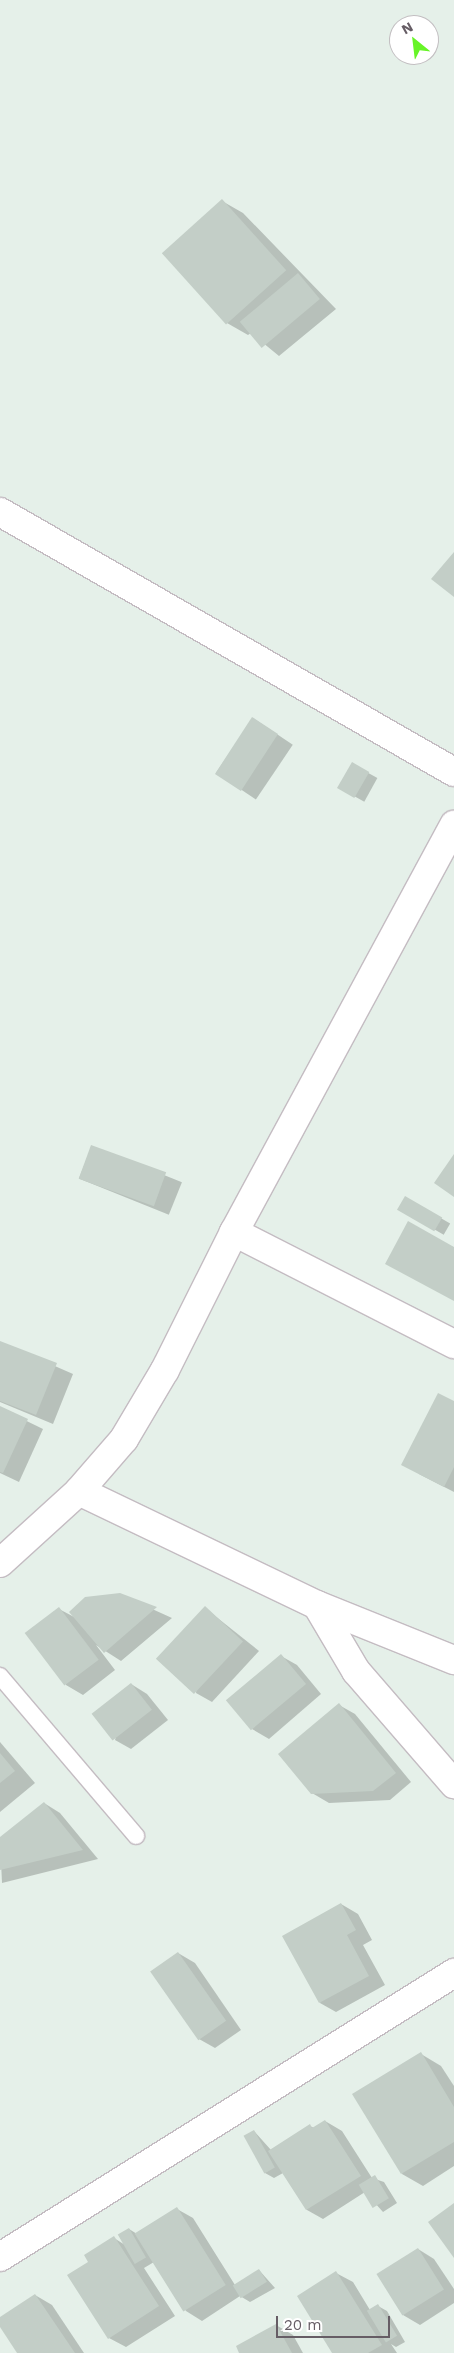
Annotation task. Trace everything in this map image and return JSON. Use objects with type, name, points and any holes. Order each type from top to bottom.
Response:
[{"type":"street","points":[[0,512],[454,772]]},
{"type":"street","points":[[3,1556],[79,1491],[124,1439],[161,1378],[234,1232],[454,825]]},
{"type":"street","points":[[234,1232],[454,1344]]},
{"type":"street","points":[[79,1491],[317,1605],[454,1660]]},
{"type":"street","points":[[317,1605],[356,1671],[454,1784]]},
{"type":"street","points":[[0,2257],[454,1973]]},
{"type":"lane","points":[[0,1676],[136,1836]]},
{"type":"building","points":[[222,199],[286,270],[226,325],[162,253]]},
{"type":"building","points":[[298,273],[320,299],[262,348],[240,322]]},
{"type":"building","points":[[454,552],[454,597],[431,579]]},
{"type":"building","points":[[252,717],[278,734],[241,791],[215,774]]},
{"type":"building","points":[[352,762],[369,772],[354,798],[337,788]]},
{"type":"building","points":[[91,1145],[166,1172],[154,1206],[79,1179]]},
{"type":"building","points":[[454,1154],[454,1197],[434,1183]]},
{"type":"building","points":[[405,1196],[442,1218],[434,1231],[397,1210]]},
{"type":"building","points":[[408,1221],[454,1247],[454,1301],[385,1264]]},
{"type":"building","points":[[0,1341],[57,1363],[36,1415],[0,1401]]},
{"type":"building","points":[[438,1393],[454,1401],[454,1467],[444,1487],[401,1465]]},
{"type":"building","points":[[0,1406],[28,1419],[3,1473],[0,1472]]},
{"type":"building","points":[[120,1593],[157,1607],[104,1653],[69,1612],[85,1597]]},
{"type":"building","points":[[205,1606],[243,1641],[194,1694],[156,1659]]},
{"type":"building","points":[[59,1607],[99,1660],[64,1686],[25,1633]]},
{"type":"building","points":[[281,1654],[306,1684],[251,1730],[226,1700]]},
{"type":"building","points":[[131,1683],[152,1710],[113,1741],[92,1714]]},
{"type":"building","points":[[339,1703],[396,1773],[373,1791],[311,1794],[278,1754]]},
{"type":"building","points":[[0,1753],[15,1771],[0,1783]]},
{"type":"building","points":[[44,1802],[83,1850],[0,1870],[0,1837]]},
{"type":"building","points":[[341,1903],[356,1930],[347,1935],[369,1976],[319,2003],[282,1936]]},
{"type":"building","points":[[178,1952],[226,2021],[198,2040],[150,1972]]},
{"type":"building","points":[[421,2052],[454,2107],[454,2142],[401,2174],[352,2094]]},
{"type":"building","points":[[325,2120],[361,2176],[306,2210],[268,2151],[310,2124],[312,2128]]},
{"type":"building","points":[[254,2130],[275,2168],[264,2173],[244,2136]]},
{"type":"building","points":[[375,2175],[389,2198],[373,2208],[359,2185]]},
{"type":"building","points":[[454,2203],[454,2258],[428,2222]]},
{"type":"building","points":[[177,2207],[226,2285],[183,2312],[135,2233]]},
{"type":"building","points":[[129,2228],[146,2257],[135,2264],[118,2234]]},
{"type":"building","points":[[114,2236],[159,2306],[108,2339],[67,2275],[88,2262],[84,2255]]},
{"type":"building","points":[[418,2248],[444,2290],[402,2316],[376,2274]]},
{"type":"building","points":[[259,2269],[267,2282],[241,2298],[233,2285]]},
{"type":"building","points":[[336,2271],[382,2345],[368,2353],[332,2353],[297,2296]]},
{"type":"building","points":[[35,2294],[75,2353],[17,2353],[0,2327],[0,2317]]},
{"type":"building","points":[[378,2304],[397,2336],[386,2342],[367,2311]]},
{"type":"building","points":[[276,2324],[292,2353],[239,2353],[236,2346]]}]
